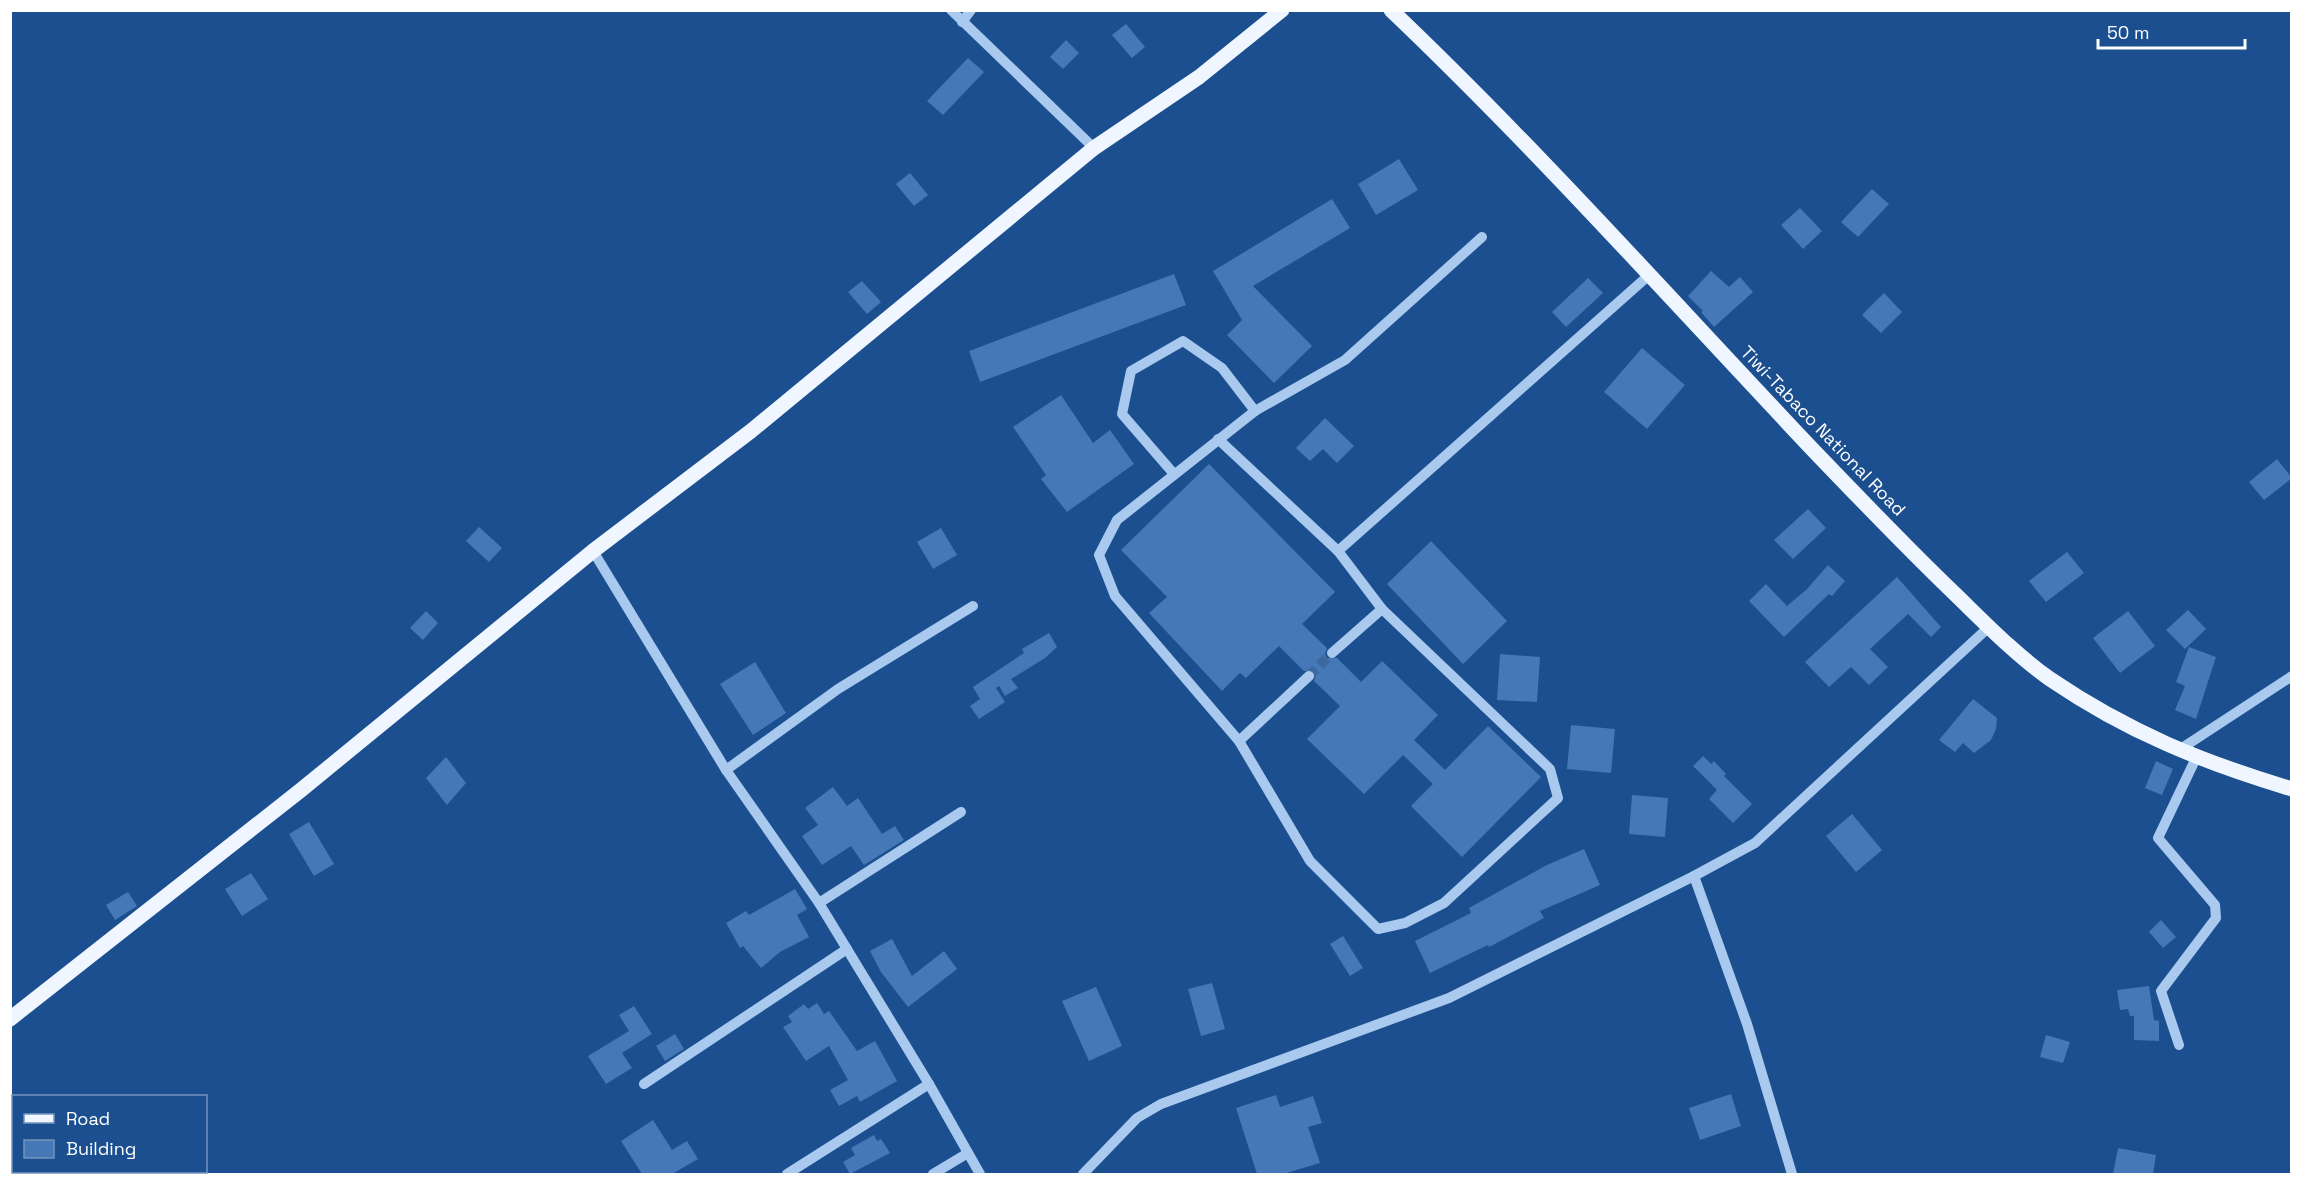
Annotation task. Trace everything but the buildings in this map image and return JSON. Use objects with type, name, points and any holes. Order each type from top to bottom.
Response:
[{"type":"main road","points":[[10,1019],[301,790],[593,551],[751,431],[1094,148],[1198,77],[1282,10]]},
{"type":"main road","name":"Tiwi-Tabaco National Road","points":[[1391,10],[1465,82],[1609,230],[1648,276],[1874,514],[1989,627],[2047,677],[2133,730],[2196,758],[2292,789]]},
{"type":"street","points":[[951,10],[1094,148]]},
{"type":"street","points":[[962,22],[971,10]]},
{"type":"street","points":[[1218,439],[1338,551],[1382,609],[1551,769],[1558,798],[1444,903],[1405,922],[1378,929],[1310,861],[1239,741],[1115,596],[1099,555],[1117,520],[1218,439],[1255,411],[1345,360],[1482,237]]},
{"type":"street","points":[[1338,551],[1648,276]]},
{"type":"street","points":[[1174,474],[1122,414],[1131,371],[1183,341],[1222,368],[1255,411]]},
{"type":"street","points":[[593,551],[726,770],[819,903],[929,1084],[980,1174]]},
{"type":"street","points":[[726,770],[838,689],[973,606]]},
{"type":"street","points":[[1332,653],[1382,609]]},
{"type":"street","points":[[1083,1174],[1137,1118],[1161,1104],[1449,998],[1694,876],[1755,843],[1989,627]]},
{"type":"street","points":[[1239,741],[1309,676]]},
{"type":"street","points":[[2179,750],[2292,676]]},
{"type":"street","points":[[2179,1045],[2162,991],[2216,918],[2215,905],[2158,838],[2196,758]]},
{"type":"street","points":[[819,903],[961,812]]},
{"type":"street","points":[[1694,876],[1747,1024],[1792,1174]]},
{"type":"street","points":[[644,1084],[846,949]]},
{"type":"street","points":[[787,1174],[929,1084]]},
{"type":"street","points":[[933,1174],[968,1153]]},
{"type":"tunnel","points":[[1309,676],[1332,653]]}]
